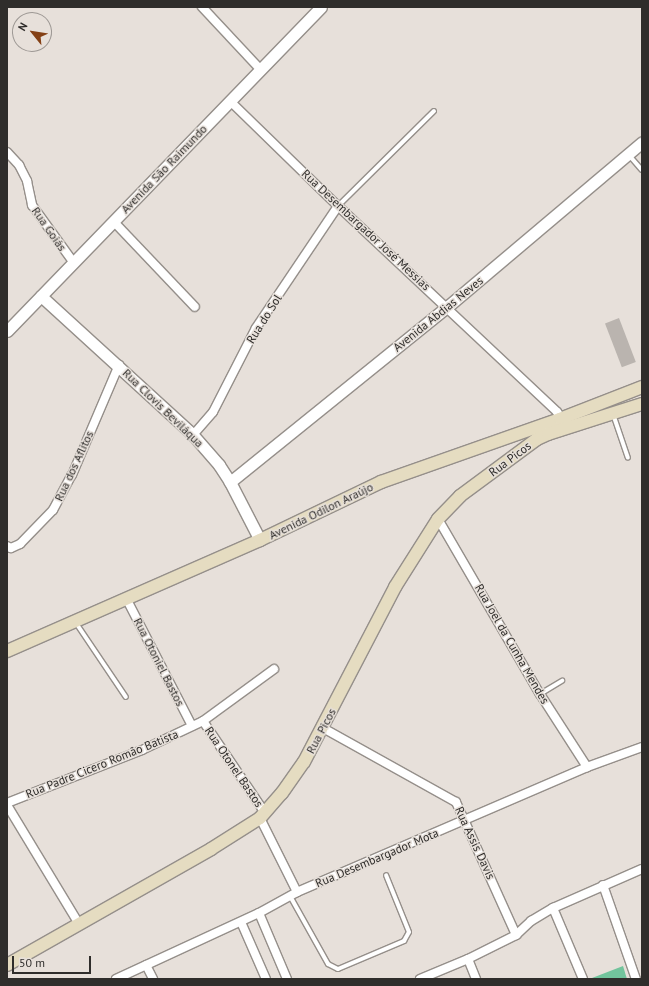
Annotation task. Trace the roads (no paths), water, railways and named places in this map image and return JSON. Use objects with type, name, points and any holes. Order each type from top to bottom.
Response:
[{"type":"main road","name":"Avenida Odilon Araújo","points":[[563,424],[642,387]]},
{"type":"main road","name":"Avenida Odilon Araújo","points":[[7,651],[260,540],[381,482],[563,424],[613,414],[642,404]]},
{"type":"main road","name":"Rua Picos","points":[[7,965],[211,849],[262,816],[297,773],[323,728],[395,587],[438,519],[460,496],[537,440],[563,424]]},
{"type":"street","points":[[202,7],[261,70]]},
{"type":"street","name":"Avenida São Raimundo","points":[[7,331],[321,7]]},
{"type":"street","name":"Rua Desembargador José Messias","points":[[230,101],[338,206],[448,307],[557,412],[563,424]]},
{"type":"street","name":"Avenida Abdias Neves","points":[[230,482],[448,307],[642,142]]},
{"type":"street","name":"Rua Goiás","points":[[7,152],[19,165],[27,181],[32,205],[74,263]]},
{"type":"street","name":"Rua do Sol","points":[[193,434],[213,412],[256,328],[338,206]]},
{"type":"street","points":[[114,222],[195,307]]},
{"type":"street","name":"Rua Clovis Beviláqua","points":[[41,296],[119,365],[193,434],[219,465],[230,482],[260,540]]},
{"type":"street","name":"Rua dos Aflitos","points":[[7,546],[12,548],[20,544],[53,510],[72,474],[119,365]]},
{"type":"street","name":"Rua Joel da Cunha Mendes","points":[[438,519],[540,694],[587,768]]},
{"type":"street","name":"Rua Otoniel Bastos","points":[[126,598],[192,726]]},
{"type":"street","name":"Rua Padre Cicero Romão Batista","points":[[7,804],[142,750],[204,721],[274,669]]},
{"type":"street","name":"Rua Otonel Bastos","points":[[204,721],[262,816],[293,894]]},
{"type":"street","name":"Rua Assis Davis","points":[[323,728],[456,802],[516,935]]},
{"type":"street","name":"Rua Desembargador Mota","points":[[116,979],[241,922],[293,894],[587,768],[642,747]]},
{"type":"street","points":[[7,804],[79,924]]},
{"type":"street","points":[[420,979],[468,959],[516,935],[531,921],[553,908],[642,869]]},
{"type":"street","points":[[603,885],[636,979]]},
{"type":"street","points":[[553,908],[582,979]]},
{"type":"street","points":[[259,913],[287,979]]},
{"type":"street","points":[[241,922],[266,979]]},
{"type":"street","points":[[468,959],[476,979]]},
{"type":"street","points":[[146,965],[153,979]]},
{"type":"lane","points":[[338,206],[434,111]]},
{"type":"lane","points":[[628,153],[642,170]]},
{"type":"lane","points":[[613,414],[628,458]]},
{"type":"lane","points":[[74,621],[126,697]]},
{"type":"lane","points":[[540,694],[562,681]]},
{"type":"lane","points":[[293,894],[328,964],[338,969],[404,941],[409,932],[386,875]]}]
